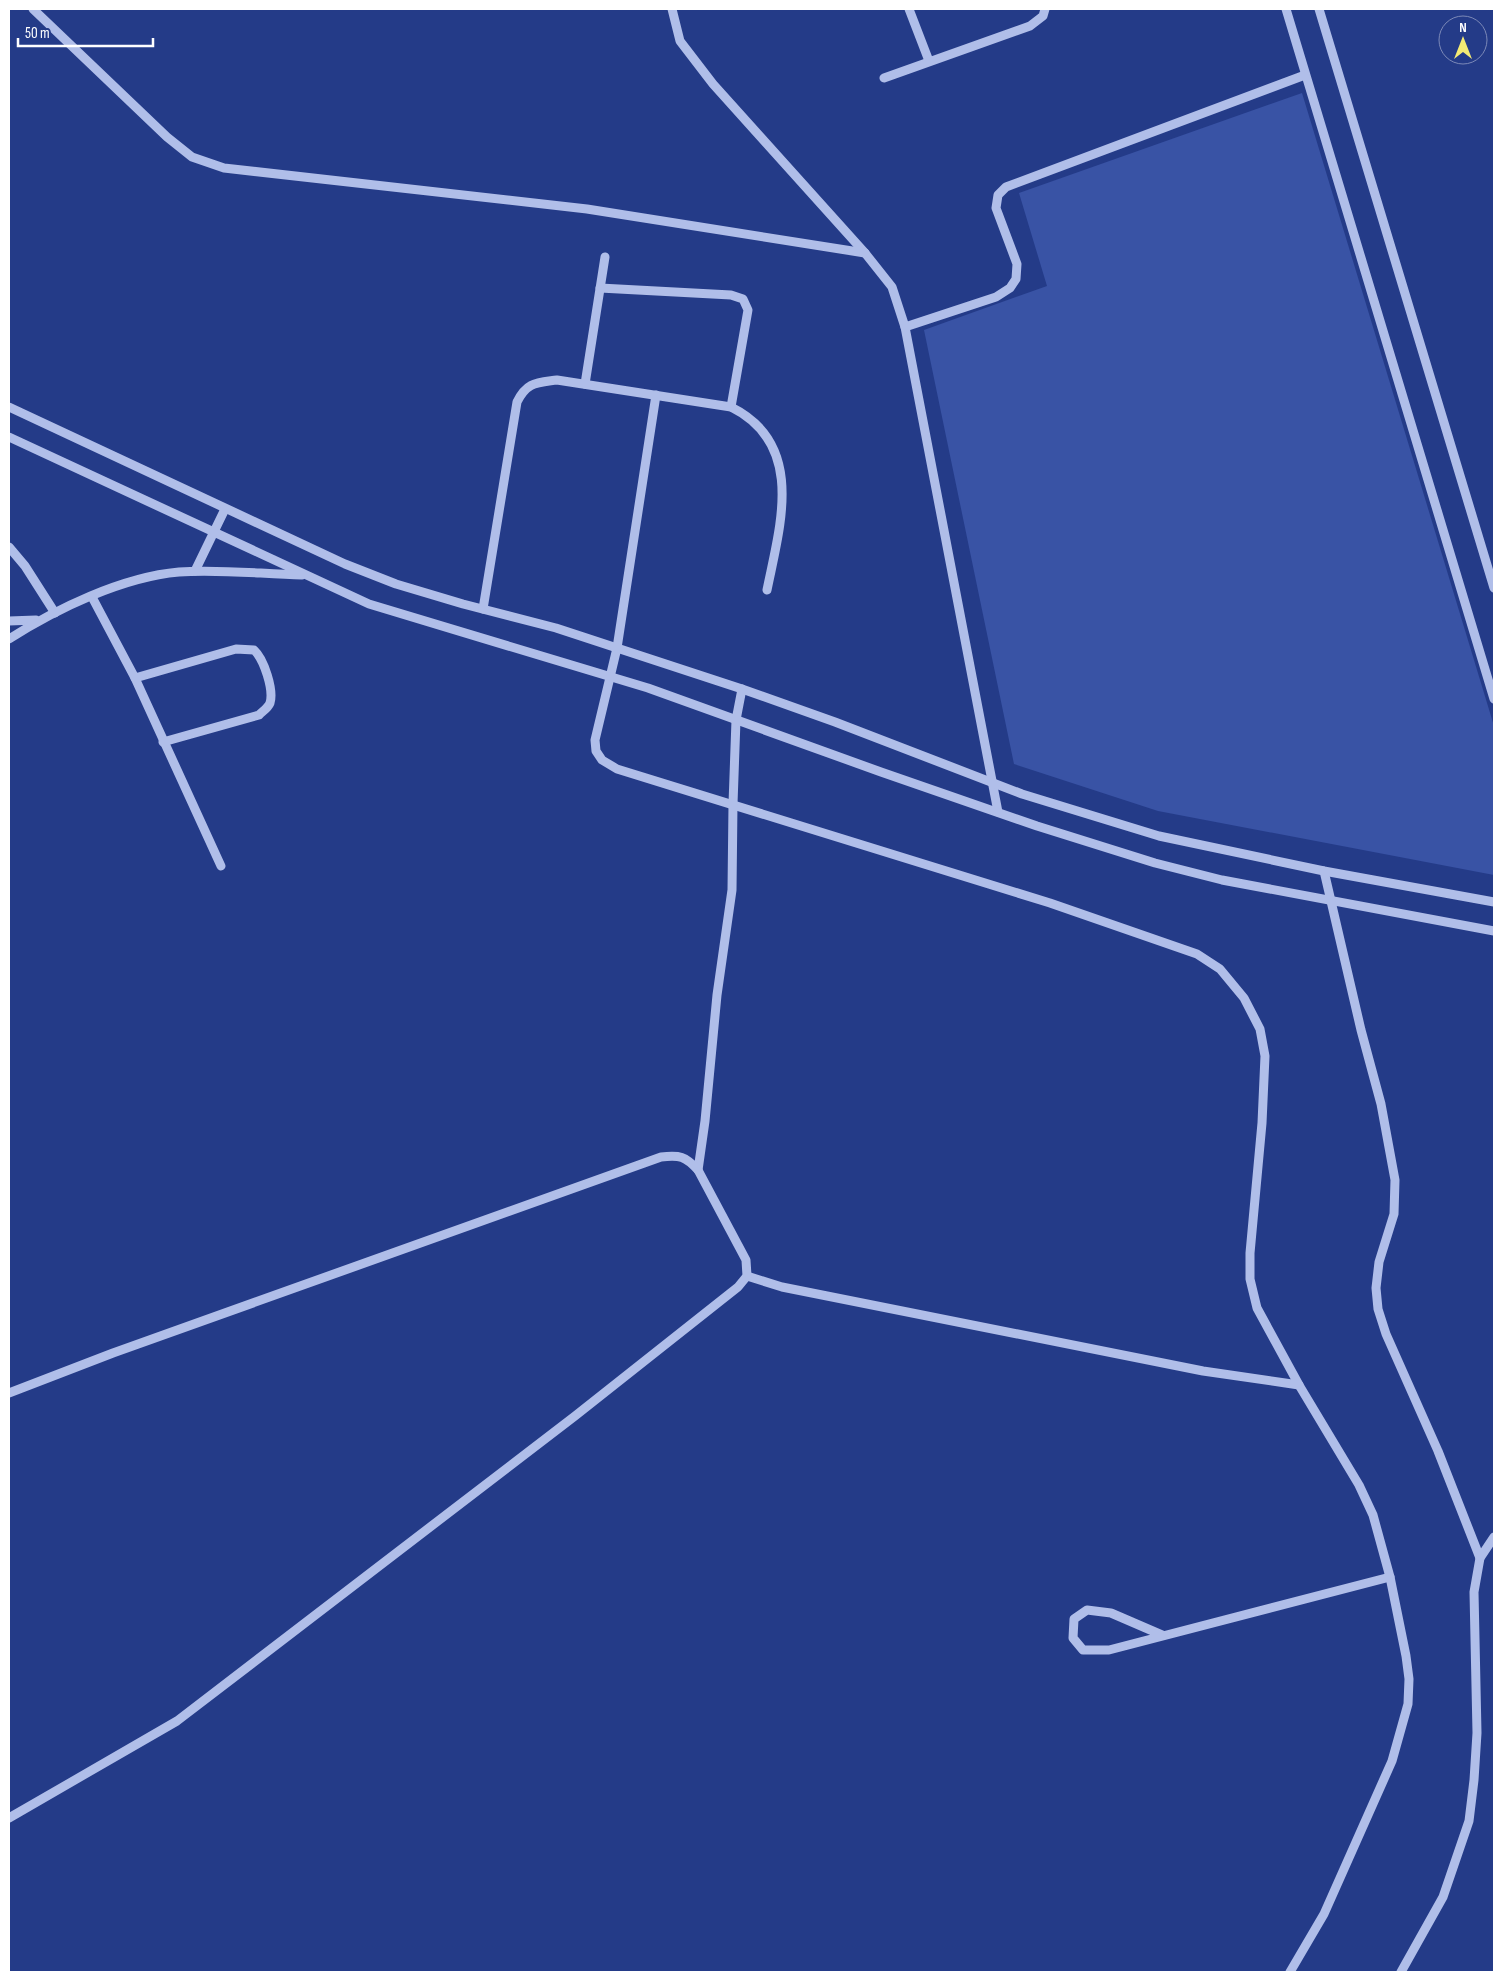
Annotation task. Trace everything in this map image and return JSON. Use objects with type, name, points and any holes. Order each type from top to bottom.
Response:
[{"type":"lane","points":[[33,9],[167,137],[192,157],[224,168],[587,209],[865,253]]},
{"type":"lane","points":[[672,9],[680,41],[713,84],[865,253],[892,287],[905,327],[998,812]]},
{"type":"lane","points":[[909,9],[929,61]]},
{"type":"lane","points":[[884,78],[1030,26],[1044,16],[1045,9]]},
{"type":"lane","points":[[1286,9],[1494,699]]},
{"type":"lane","points":[[1319,9],[1494,588]]},
{"type":"lane","points":[[905,327],[996,297],[1010,288],[1016,279],[1017,264],[996,208],[998,195],[1006,187],[1305,75]]},
{"type":"lane","points":[[584,384],[605,257]]},
{"type":"lane","points":[[600,288],[731,295],[743,299],[748,310],[731,407]]},
{"type":"lane","points":[[483,609],[517,402],[524,389],[536,383],[557,380],[731,407],[749,418],[766,436],[775,451],[783,493],[767,590]]},
{"type":"lane","points":[[656,395],[617,648],[595,740],[596,751],[602,760],[630,774],[732,804],[1050,904],[1197,954],[1220,969],[1244,998],[1260,1029],[1265,1056],[1262,1123],[1250,1253],[1250,1279],[1257,1308],[1299,1385],[1359,1485],[1373,1515],[1390,1577],[1409,1680],[1408,1704],[1392,1761],[1324,1914],[1290,1972]]},
{"type":"lane","points":[[9,407],[345,564],[396,584],[556,628],[742,689],[1031,797],[1159,836],[1324,871],[1494,902]]},
{"type":"lane","points":[[9,438],[369,604],[648,688],[998,812],[1164,865],[1222,880],[1494,931]]},
{"type":"lane","points":[[195,571],[225,508]]},
{"type":"lane","points":[[9,547],[25,566],[55,613]]},
{"type":"lane","points":[[9,639],[38,620],[149,576],[195,571],[307,575]]},
{"type":"lane","points":[[92,597],[135,678],[221,866]]},
{"type":"lane","points":[[9,621],[38,620]]},
{"type":"lane","points":[[135,678],[236,649],[254,650],[263,660],[271,695],[270,704],[259,715],[164,742]]},
{"type":"lane","points":[[698,1170],[705,1121],[717,995],[732,890],[732,804],[736,720],[742,689]]},
{"type":"lane","points":[[1324,871],[1361,1030],[1381,1104],[1395,1180],[1394,1214],[1379,1262],[1376,1288],[1378,1309],[1386,1334],[1438,1452],[1480,1558]]},
{"type":"lane","points":[[9,1393],[122,1350],[661,1157],[675,1156],[688,1159],[698,1170],[746,1260],[747,1276],[738,1287],[582,1410],[177,1721],[9,1818]]},
{"type":"lane","points":[[747,1276],[782,1287],[1202,1371],[1299,1385]]},
{"type":"lane","points":[[1401,1972],[1443,1897],[1469,1820],[1478,1733],[1474,1592],[1480,1558],[1494,1537]]},
{"type":"lane","points":[[1162,1635],[1111,1613],[1087,1610],[1074,1619],[1073,1638],[1083,1650],[1109,1650],[1390,1577]]},
{"type":"shaded area","points":[[1302,93],[1494,726],[1494,875],[1158,811],[1014,764],[924,330],[1047,286],[1019,193]]}]
